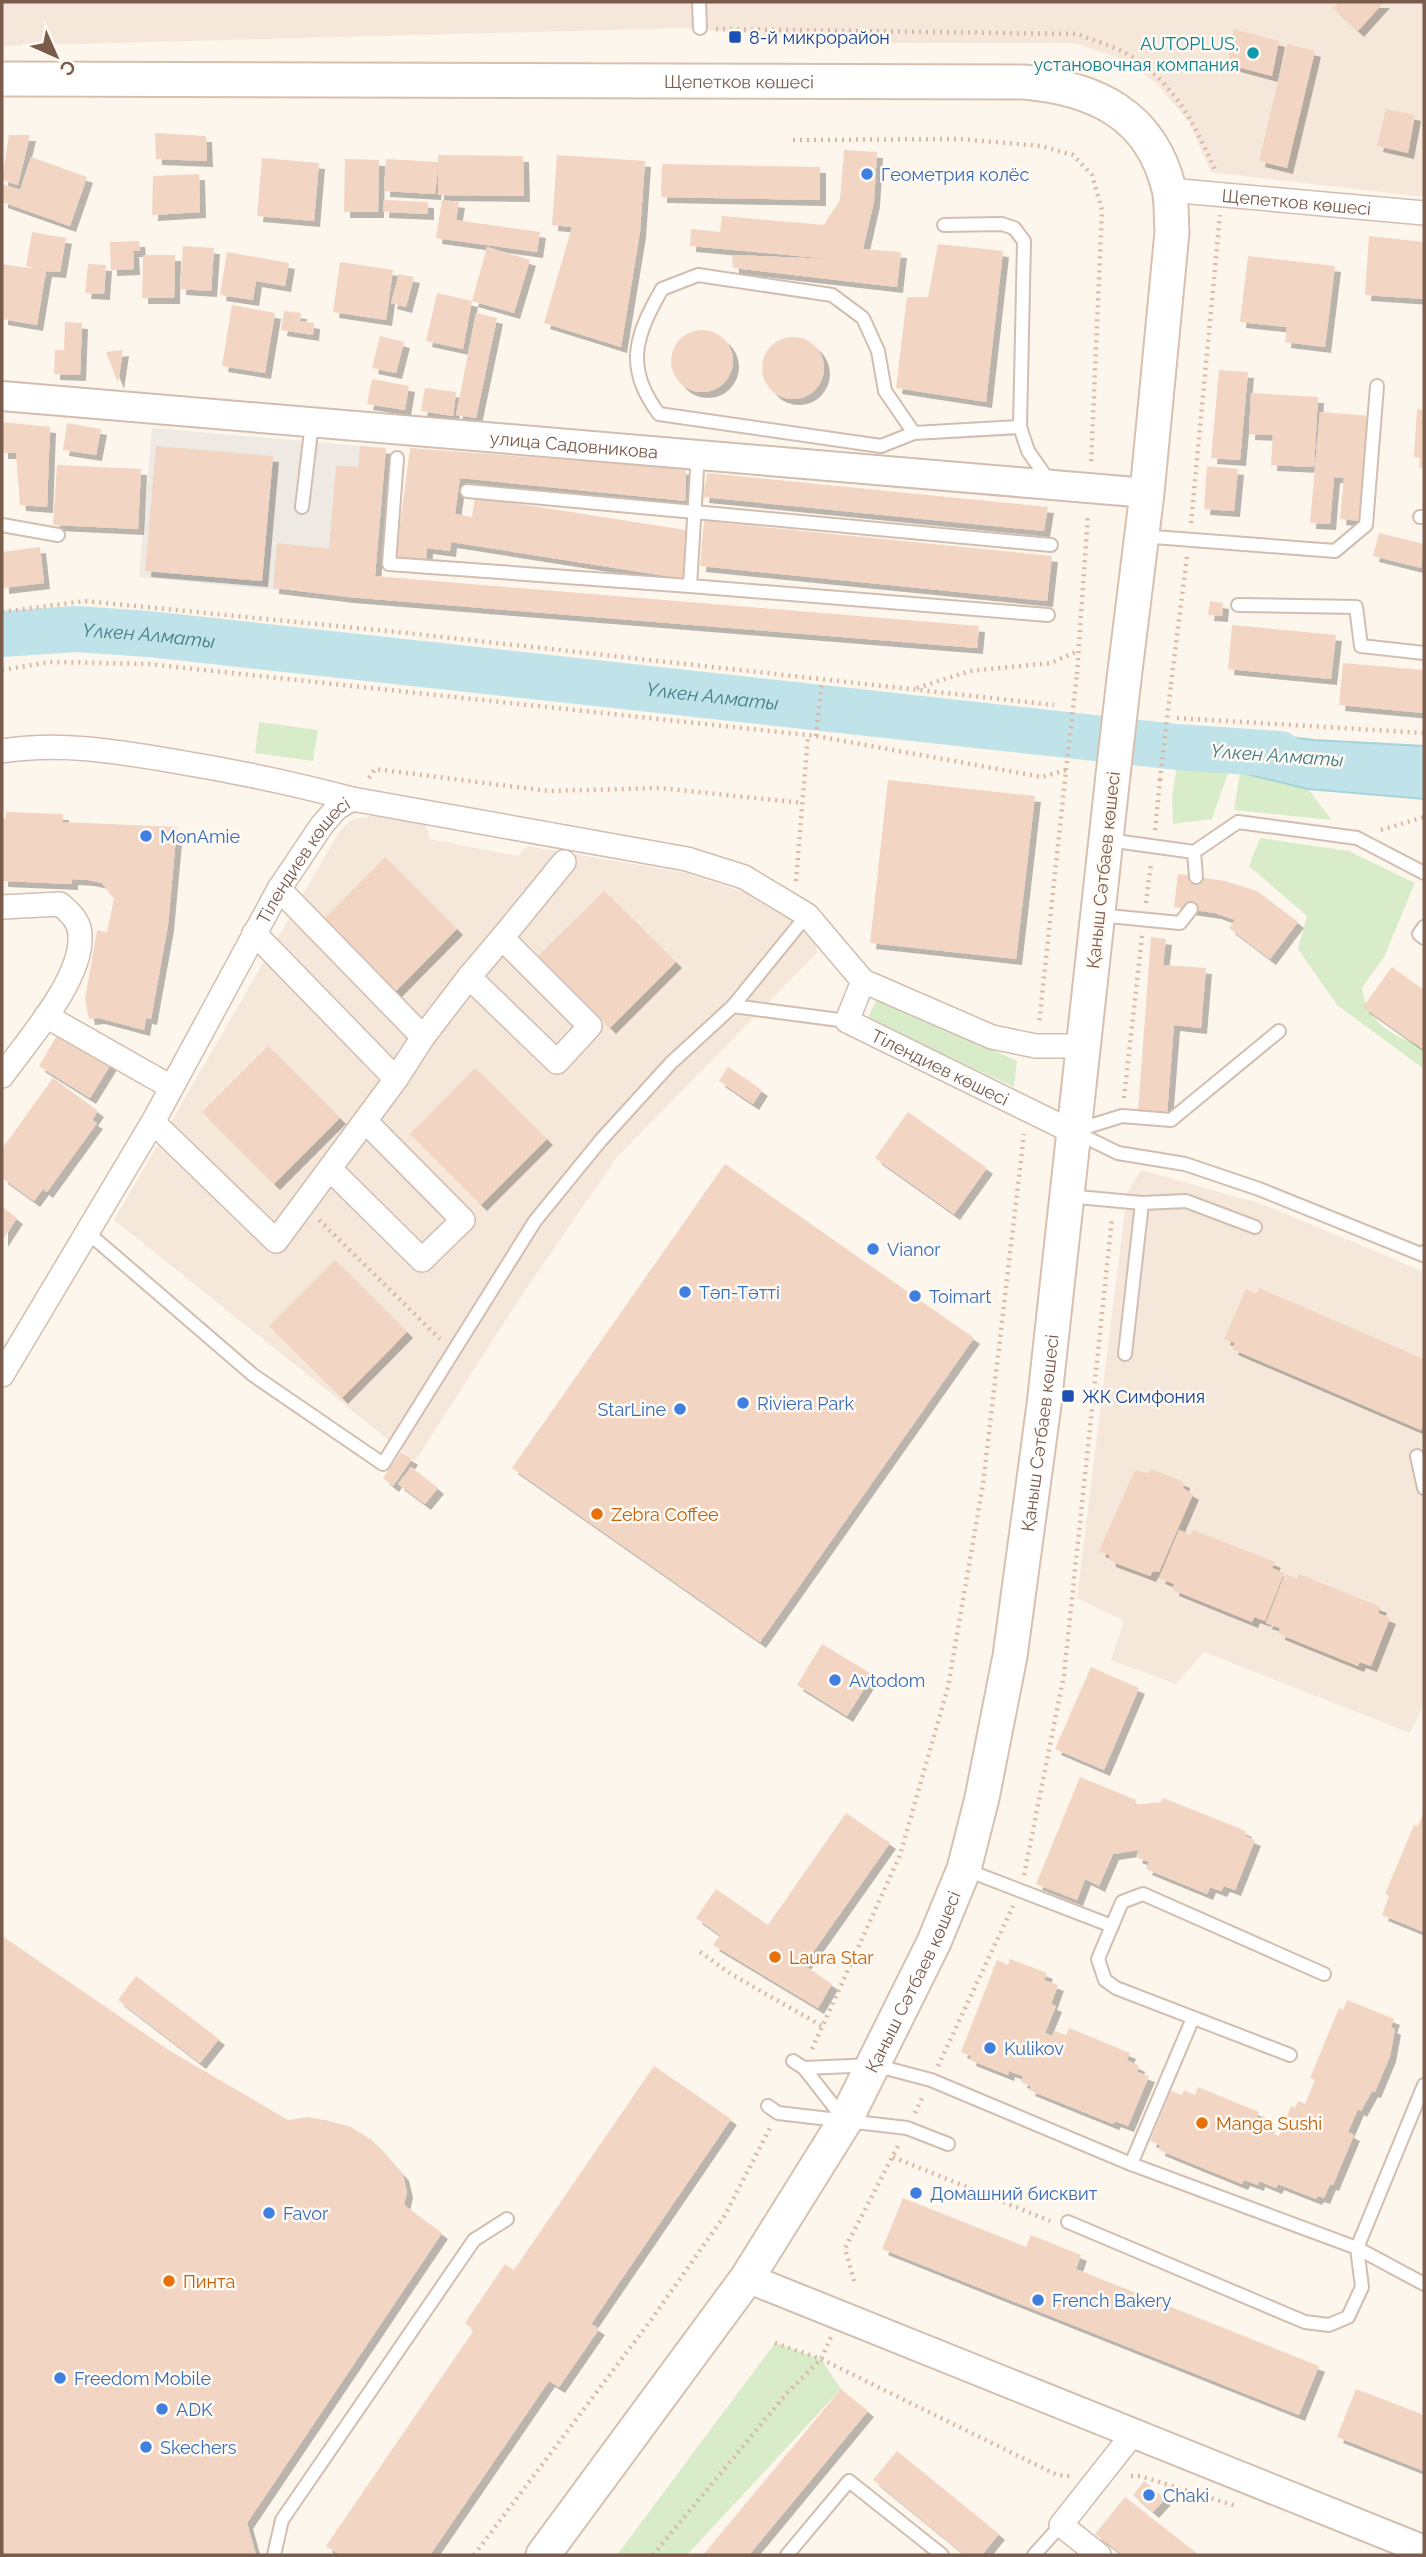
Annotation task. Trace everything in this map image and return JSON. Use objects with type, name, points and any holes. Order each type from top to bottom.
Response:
[{"type":"main road","name":"Щепетков көшесі","points":[[2,79],[1044,84],[1085,92],[1112,105],[1136,125],[1157,156],[1169,190]]},
{"type":"main road","name":"Қаныш Сәтбаев көшесі","points":[[543,2555],[747,2278],[845,2121],[934,1942],[964,1869],[982,1798],[1010,1656],[1044,1405],[1097,915],[1147,493],[1172,232],[1169,190]]},
{"type":"street","name":"Щепетков көшесі","points":[[1169,190],[1424,213]]},
{"type":"street","name":"улица Садовникова","points":[[2,396],[1147,493]]},
{"type":"street","points":[[2,751],[38,745],[100,749],[268,776],[352,799]]},
{"type":"street","name":"Тілендиев көшесі","points":[[4,1366],[153,1122],[279,889],[322,825],[337,808],[352,799],[687,859],[744,877],[801,910],[863,981],[992,1038],[1036,1046],[1083,1046]]},
{"type":"street","points":[[153,1122],[276,1241],[396,1079],[423,1037],[564,862]]},
{"type":"street","points":[[279,889],[423,1037]]},
{"type":"street","points":[[2,907],[60,904],[74,917],[80,935],[64,992],[2,1076]]},
{"type":"street","points":[[254,933],[396,1079]]},
{"type":"street","points":[[469,978],[557,1062],[590,1027],[502,937]]},
{"type":"street","points":[[847,1021],[863,981]]},
{"type":"street","points":[[46,1016],[171,1087]]},
{"type":"street","name":"Тілендиев көшесі","points":[[847,1021],[1073,1132]]},
{"type":"street","points":[[330,1169],[422,1260],[463,1220],[365,1121]]},
{"type":"street","points":[[747,2278],[1132,2435],[1424,2550]]},
{"type":"street","points":[[1099,2555],[1061,2525],[1132,2435]]},
{"type":"lane","points":[[699,2],[700,28]]},
{"type":"lane","points":[[944,225],[1002,225],[1014,228],[1024,241],[1020,426],[1028,451],[1051,483]]},
{"type":"lane","points":[[914,433],[885,391],[878,351],[863,318],[832,295],[698,275],[662,289],[643,322],[635,361],[643,394],[659,414],[881,446],[914,433],[1020,426]]},
{"type":"lane","points":[[1141,536],[1335,551],[1366,525],[1377,386]]},
{"type":"lane","points":[[302,507],[312,423]]},
{"type":"lane","points":[[690,586],[698,453]]},
{"type":"lane","points":[[397,458],[389,564],[1048,615]]},
{"type":"lane","points":[[467,491],[695,509],[1051,545]]},
{"type":"lane","points":[[2,525],[58,535]]},
{"type":"lane","points":[[1238,605],[1356,607],[1361,646],[1424,653]]},
{"type":"lane","points":[[1106,840],[1194,852],[1238,822],[1357,838],[1424,873]]},
{"type":"lane","points":[[1194,852],[1196,877]]},
{"type":"lane","points":[[1097,915],[1180,923],[1191,909]]},
{"type":"lane","points":[[87,1231],[253,1375],[383,1464],[535,1221],[671,1063],[733,1006],[801,910]]},
{"type":"lane","points":[[1424,927],[1419,934],[1424,937]]},
{"type":"lane","points":[[733,1006],[847,1021]]},
{"type":"lane","points":[[1073,1132],[1122,1115],[1171,1120],[1279,1031]]},
{"type":"lane","points":[[1073,1132],[1118,1153],[1185,1164],[1259,1189],[1423,1255],[1424,1252]]},
{"type":"lane","points":[[1066,1196],[1142,1203],[1186,1201],[1255,1227]]},
{"type":"lane","points":[[1125,1354],[1142,1203]]},
{"type":"lane","points":[[1417,1456],[1424,1488]]},
{"type":"lane","points":[[964,1869],[1112,1926]]},
{"type":"lane","points":[[1290,2056],[1116,1988],[1105,1980],[1098,1959],[1122,1902],[1143,1894],[1324,1974]]},
{"type":"lane","points":[[1131,2165],[1193,2018]]},
{"type":"lane","points":[[798,2064],[874,2065],[931,2081],[1131,2165],[1357,2248],[1424,2284]]},
{"type":"lane","points":[[798,2064],[845,2121]]},
{"type":"lane","points":[[1068,2222],[1305,2322],[1329,2325],[1348,2317],[1362,2287],[1357,2248],[1424,2085]]},
{"type":"lane","points":[[773,2109],[907,2128],[948,2144]]},
{"type":"lane","points":[[274,2555],[282,2520],[474,2240],[508,2219]]},
{"type":"lane","points":[[787,2555],[849,2481],[942,2555]]},
{"type":"lane","points":[[1034,2555],[1061,2525]]},
{"type":"path","points":[[700,28],[1078,34],[1128,55],[1162,80],[1194,122],[1218,177],[1221,233],[1189,540],[1160,780]]},
{"type":"path","points":[[1039,1026],[1077,674],[1090,487]]},
{"type":"path","points":[[2,612],[85,601],[407,633],[1054,705]]},
{"type":"path","points":[[913,690],[971,671],[1051,663],[1079,650]]},
{"type":"path","points":[[2,670],[50,662],[149,664],[817,736],[1042,777],[1066,770]]},
{"type":"path","points":[[817,736],[822,680]]},
{"type":"path","points":[[1177,718],[1424,733]]},
{"type":"path","points":[[801,910],[803,803],[808,735]]},
{"type":"path","points":[[352,799],[375,769],[548,791],[660,789],[803,803]]},
{"type":"path","points":[[1357,838],[1424,817]]},
{"type":"path","points":[[798,2064],[822,2026],[900,1855],[948,1687],[985,1472],[1025,1126]]},
{"type":"path","points":[[303,1204],[453,1352]]},
{"type":"path","points":[[700,1952],[731,1974],[822,2026]]},
{"type":"path","points":[[474,2555],[725,2215],[773,2109]]},
{"type":"path","points":[[892,2157],[1046,2221],[1068,2222]]},
{"type":"path","points":[[678,2282],[684,2286]]},
{"type":"path","points":[[653,2555],[788,2393],[821,2359],[831,2337]]},
{"type":"path","points":[[775,2343],[821,2359]]},
{"type":"shaded area","points":[[2,2],[1424,2],[1424,197],[1211,172],[1189,122],[1157,84],[1124,60],[1075,43],[854,43],[684,28],[2,46]]},
{"type":"shaded area","points":[[152,428],[360,446],[348,597],[139,577]]},
{"type":"shaded area","points":[[370,816],[425,824],[430,839],[518,856],[527,846],[686,873],[743,892],[799,925],[815,941],[817,953],[617,1157],[522,1295],[415,1461],[114,1220],[338,834],[349,821]]},
{"type":"shaded area","points":[[1141,1170],[1262,1204],[1424,1272],[1424,1704],[1410,1733],[1204,1652],[1176,1684],[1111,1660],[1124,1621],[1077,1598],[1127,1193]]},
{"type":"green space","points":[[259,722],[318,730],[313,761],[255,753]]},
{"type":"green space","points":[[1177,766],[1229,770],[1212,819],[1173,824],[1172,795]]},
{"type":"green space","points":[[1240,773],[1308,789],[1332,820],[1234,810]]},
{"type":"green space","points":[[1260,838],[1349,851],[1415,883],[1384,957],[1362,988],[1375,1019],[1392,1033],[1424,1046],[1424,1069],[1337,1005],[1298,949],[1307,916],[1249,866]]},
{"type":"green space","points":[[878,998],[1017,1061],[1014,1087],[867,1019]]},
{"type":"green space","points":[[775,2343],[821,2359],[841,2389],[687,2555],[617,2555]]},
{"type":"water","points":[[1220,729],[1314,740],[1424,746],[1424,799],[1308,789],[1217,767]]},
{"type":"building","points":[[1339,2],[1384,2],[1358,31],[1333,8]]},
{"type":"building","name":"AUTOPLUS, установочная компания","points":[[1234,29],[1279,41],[1272,76],[1227,64]]},
{"type":"building","points":[[1287,44],[1315,51],[1287,168],[1259,161]]},
{"type":"building","points":[[1386,109],[1415,115],[1408,153],[1377,146]]},
{"type":"building","points":[[155,133],[206,136],[207,161],[156,159]]},
{"type":"building","points":[[9,135],[30,135],[18,185],[2,180]]},
{"type":"building","points":[[844,150],[877,152],[874,201],[863,249],[901,252],[897,287],[733,268],[732,255],[832,259],[690,246],[691,229],[720,232],[722,216],[824,225],[840,200]]},
{"type":"building","points":[[438,155],[523,156],[524,196],[438,195],[438,169],[435,194],[384,191],[386,159],[438,162]]},
{"type":"building","points":[[557,155],[645,161],[640,232],[621,347],[544,323],[572,227],[552,225]]},
{"type":"building","points":[[31,157],[87,177],[70,226],[2,202],[2,184],[20,190]]},
{"type":"building","points":[[262,158],[319,163],[314,221],[257,216]]},
{"type":"building","points":[[345,159],[379,160],[378,212],[344,212]]},
{"type":"building","points":[[662,164],[820,167],[820,200],[661,197]]},
{"type":"building","points":[[199,174],[200,212],[152,215],[153,176]]},
{"type":"building","points":[[384,200],[428,202],[428,214],[383,212]]},
{"type":"building","points":[[442,200],[459,202],[456,220],[540,232],[537,252],[436,238]]},
{"type":"building","points":[[32,232],[66,238],[60,272],[46,271],[37,325],[2,319],[2,264],[43,270],[26,266]]},
{"type":"building","points":[[1369,236],[1424,242],[1424,299],[1365,295]]},
{"type":"building","points":[[139,241],[140,251],[133,251],[134,269],[111,270],[110,242]]},
{"type":"building","points":[[938,244],[1003,251],[986,402],[896,388],[907,297],[928,297]]},
{"type":"building","points":[[183,246],[214,248],[211,291],[180,289]]},
{"type":"building","points":[[487,247],[530,260],[514,313],[472,301]]},
{"type":"building","points":[[227,252],[289,263],[285,286],[256,281],[253,300],[220,295]]},
{"type":"building","points":[[143,255],[175,255],[174,298],[142,298]]},
{"type":"building","points":[[1248,256],[1335,266],[1325,347],[1285,342],[1287,327],[1240,322]]},
{"type":"building","points":[[340,262],[393,270],[386,320],[333,312]]},
{"type":"building","points":[[88,264],[106,265],[104,294],[85,293]]},
{"type":"building","points":[[399,274],[414,277],[406,307],[391,303]]},
{"type":"building","points":[[437,293],[472,301],[463,349],[426,341]]},
{"type":"building","points":[[232,305],[275,313],[265,373],[222,366]]},
{"type":"building","points":[[284,311],[301,313],[300,321],[314,323],[313,335],[281,330]]},
{"type":"building","points":[[476,313],[497,318],[476,418],[456,415]]},
{"type":"building","points":[[65,322],[82,323],[80,375],[54,374],[55,350],[64,350]]},
{"type":"building","points":[[702,330],[724,339],[733,361],[724,383],[702,392],[680,383],[671,361],[680,339]]},
{"type":"building","points":[[380,336],[404,342],[396,373],[372,368]]},
{"type":"building","points":[[793,337],[815,346],[824,368],[815,390],[793,399],[771,390],[762,368],[771,346]]},
{"type":"building","points":[[123,350],[118,383],[106,352]]},
{"type":"building","points":[[1219,370],[1248,372],[1240,460],[1211,458]]},
{"type":"building","points":[[372,379],[409,386],[405,410],[367,404]]},
{"type":"building","points":[[425,388],[456,392],[453,416],[421,411]]},
{"type":"building","points":[[1251,393],[1318,397],[1314,467],[1271,465],[1273,435],[1249,434]]},
{"type":"building","points":[[1417,409],[1424,410],[1424,468],[1419,467],[1420,458],[1414,457]]},
{"type":"building","points":[[1320,412],[1371,416],[1362,521],[1340,519],[1344,478],[1334,477],[1330,524],[1310,523]]},
{"type":"building","points":[[2,422],[50,427],[47,507],[20,505],[16,453],[2,453]]},
{"type":"building","points":[[67,423],[101,429],[96,455],[63,450]]},
{"type":"building","points":[[156,446],[273,456],[262,581],[145,571]]},
{"type":"building","points":[[360,446],[386,448],[375,576],[979,626],[977,648],[348,597],[273,588],[277,543],[329,549],[336,466],[358,467]]},
{"type":"building","points":[[410,448],[686,469],[686,501],[460,478],[455,514],[472,517],[475,497],[692,531],[685,579],[451,542],[450,551],[427,548],[426,561],[396,557]]},
{"type":"building","points":[[57,465],[141,469],[138,529],[53,525]]},
{"type":"building","points":[[1207,466],[1238,469],[1234,511],[1204,509]]},
{"type":"building","points":[[707,473],[1048,507],[1044,531],[703,497]]},
{"type":"building","points":[[704,521],[1052,556],[1047,601],[700,566]]},
{"type":"building","points":[[1379,533],[1424,544],[1421,568],[1373,556]]},
{"type":"building","points":[[40,547],[44,583],[3,588],[2,552]]},
{"type":"building","points":[[1210,601],[1223,603],[1222,616],[1208,615]]},
{"type":"building","points":[[1232,625],[1336,635],[1331,679],[1228,669]]},
{"type":"building","points":[[1343,663],[1424,670],[1424,713],[1339,705]]},
{"type":"building","points":[[888,780],[1035,796],[1016,959],[870,943]]},
{"type":"building","points":[[6,812],[63,814],[62,822],[177,827],[168,925],[151,1019],[146,1018],[144,1030],[99,1018],[89,1019],[85,999],[97,930],[107,932],[114,899],[102,883],[88,880],[72,879],[72,884],[2,881],[2,819],[6,819]]},
{"type":"building","points":[[385,857],[457,929],[392,995],[320,923]]},
{"type":"building","points":[[1178,874],[1225,881],[1257,891],[1298,922],[1270,959],[1229,928],[1235,920],[1215,913],[1174,907]]},
{"type":"building","points":[[604,891],[676,962],[610,1028],[538,956]]},
{"type":"building","points":[[1151,937],[1166,939],[1163,965],[1206,968],[1201,1028],[1174,1025],[1167,1114],[1138,1112]]},
{"type":"building","points":[[1392,967],[1424,990],[1424,1050],[1363,1007]]},
{"type":"building","points":[[59,1032],[111,1064],[90,1098],[39,1066]]},
{"type":"building","points":[[268,1046],[340,1118],[274,1184],[202,1112]]},
{"type":"building","points":[[728,1067],[762,1090],[753,1104],[719,1081]]},
{"type":"building","points":[[475,1068],[547,1139],[481,1205],[410,1134]]},
{"type":"building","points":[[53,1078],[98,1111],[92,1120],[97,1123],[47,1192],[43,1189],[34,1201],[2,1178],[2,1149]]},
{"type":"building","points":[[908,1112],[987,1168],[954,1214],[875,1158]]},
{"type":"building","name":"Riviera Park","points":[[725,1164],[974,1338],[760,1642],[512,1468]]},
{"type":"building","points":[[2,1207],[17,1218],[2,1241]]},
{"type":"building","points":[[335,1260],[407,1332],[342,1398],[269,1326]]},
{"type":"building","points":[[1259,1288],[1424,1359],[1424,1424],[1421,1430],[1232,1349],[1235,1343],[1224,1339],[1246,1289],[1257,1294]]},
{"type":"building","points":[[401,1452],[412,1459],[393,1486],[383,1478]]},
{"type":"building","points":[[411,1467],[438,1488],[425,1504],[398,1484]]},
{"type":"building","points":[[1151,1469],[1184,1482],[1183,1488],[1193,1494],[1159,1572],[1153,1571],[1150,1576],[1110,1561],[1109,1555],[1099,1551],[1135,1470],[1148,1473]]},
{"type":"building","points":[[1179,1530],[1191,1535],[1193,1530],[1275,1562],[1272,1568],[1284,1573],[1265,1621],[1254,1617],[1252,1622],[1173,1590],[1174,1584],[1159,1578]]},
{"type":"building","points":[[1285,1574],[1297,1579],[1299,1574],[1381,1607],[1378,1613],[1390,1618],[1371,1666],[1360,1662],[1358,1666],[1279,1634],[1280,1628],[1266,1623]]},
{"type":"building","name":"Avtodom","points":[[822,1644],[873,1675],[847,1716],[797,1685]]},
{"type":"building","points":[[1091,1667],[1139,1688],[1104,1770],[1055,1749]]},
{"type":"building","points":[[1080,1777],[1136,1800],[1134,1805],[1161,1802],[1163,1798],[1246,1831],[1245,1836],[1255,1840],[1235,1890],[1224,1886],[1221,1891],[1210,1887],[1207,1894],[1146,1869],[1149,1862],[1136,1857],[1139,1850],[1113,1854],[1099,1886],[1085,1879],[1077,1900],[1036,1884]]},
{"type":"building","points":[[1424,1811],[1424,1932],[1382,1915],[1389,1896],[1385,1894],[1414,1825],[1418,1826]]},
{"type":"building","points":[[846,1813],[890,1843],[804,1965],[832,1984],[818,2008],[713,1945],[720,1935],[696,1918],[716,1889],[768,1925]]},
{"type":"building","name":"ADK","points":[[2,1936],[170,2051],[288,2120],[308,2117],[329,2121],[351,2127],[373,2141],[403,2175],[407,2192],[404,2205],[442,2233],[247,2523],[256,2555],[2,2555]]},
{"type":"building","points":[[1010,1959],[1047,1973],[1044,1980],[1058,1985],[1051,2004],[1056,2006],[1045,2033],[1052,2036],[1055,2031],[1066,2035],[1069,2028],[1130,2053],[1127,2060],[1139,2066],[1137,2072],[1149,2076],[1128,2126],[1115,2121],[1113,2124],[1029,2090],[1031,2086],[1021,2082],[1023,2076],[1009,2071],[1008,2075],[970,2060],[971,2056],[961,2052],[997,1960],[1008,1965]]},
{"type":"building","points":[[136,1976],[219,2039],[200,2063],[118,2000]]},
{"type":"building","points":[[1347,2000],[1394,2019],[1391,2027],[1395,2029],[1390,2056],[1375,2092],[1372,2091],[1361,2111],[1358,2109],[1348,2132],[1354,2135],[1333,2185],[1330,2184],[1324,2198],[1318,2196],[1316,2199],[1278,2184],[1276,2188],[1259,2181],[1258,2185],[1244,2180],[1242,2184],[1159,2150],[1160,2145],[1150,2141],[1171,2091],[1182,2095],[1184,2090],[1195,2095],[1198,2087],[1259,2112],[1256,2120],[1269,2125],[1266,2131],[1279,2136],[1291,2106],[1295,2108],[1298,2101],[1305,2104],[1315,2080],[1310,2078],[1339,2008],[1343,2010]]},
{"type":"building","points":[[654,2066],[731,2119],[591,2324],[599,2329],[559,2387],[549,2381],[430,2555],[340,2555],[326,2546],[474,2330],[465,2323],[505,2264],[514,2270]]},
{"type":"building","points":[[903,2198],[1026,2247],[1031,2235],[1081,2255],[1076,2269],[1319,2366],[1299,2415],[882,2249]]},
{"type":"building","points":[[841,2389],[868,2411],[749,2555],[703,2555]]},
{"type":"building","points":[[1356,2389],[1424,2415],[1424,2471],[1337,2437]]},
{"type":"building","points":[[897,2451],[999,2534],[982,2555],[965,2555],[873,2480]]},
{"type":"building","points":[[1144,2481],[1165,2499],[1153,2512],[1133,2495]]},
{"type":"building","points":[[1125,2497],[1199,2555],[1123,2555],[1095,2534]]},
{"type":"waterway","name":"Үлкен Алматы","points":[[2,634],[76,629],[149,634],[1177,747],[1280,754]]},
{"type":"place","name":"8-й микрорайон","points":[[735,37]]},
{"type":"place","name":"AUTOPLUS, установочная компания","points":[[1253,53]]},
{"type":"place","name":"Геометрия колёс","points":[[867,174]]},
{"type":"place","name":"MonAmie","points":[[146,836]]},
{"type":"place","name":"Vianor","points":[[873,1249]]},
{"type":"place","name":"Тәп-Тәтті","points":[[685,1292]]},
{"type":"place","name":"Toimart","points":[[915,1296]]},
{"type":"place","name":"ЖК Симфония","points":[[1068,1396]]},
{"type":"place","name":"Riviera Park","points":[[743,1403]]},
{"type":"place","name":"StarLine","points":[[680,1409]]},
{"type":"place","name":"Zebra Coffee","points":[[597,1514]]},
{"type":"place","name":"Avtodom","points":[[835,1680]]},
{"type":"place","name":"Laura Star","points":[[775,1957]]},
{"type":"place","name":"Kulikov","points":[[990,2048]]},
{"type":"place","name":"Manga Sushi","points":[[1202,2123]]},
{"type":"place","name":"Домашний бисквит","points":[[916,2193]]},
{"type":"place","name":"Favor","points":[[269,2213]]},
{"type":"place","name":"Пинта","points":[[169,2281]]},
{"type":"place","name":"French Bakery","points":[[1038,2300]]},
{"type":"place","name":"Freedom Mobile","points":[[60,2378]]},
{"type":"place","name":"ADK","points":[[162,2409]]},
{"type":"place","name":"Skechers","points":[[146,2447]]},
{"type":"place","name":"Chaki","points":[[1149,2495]]}]
